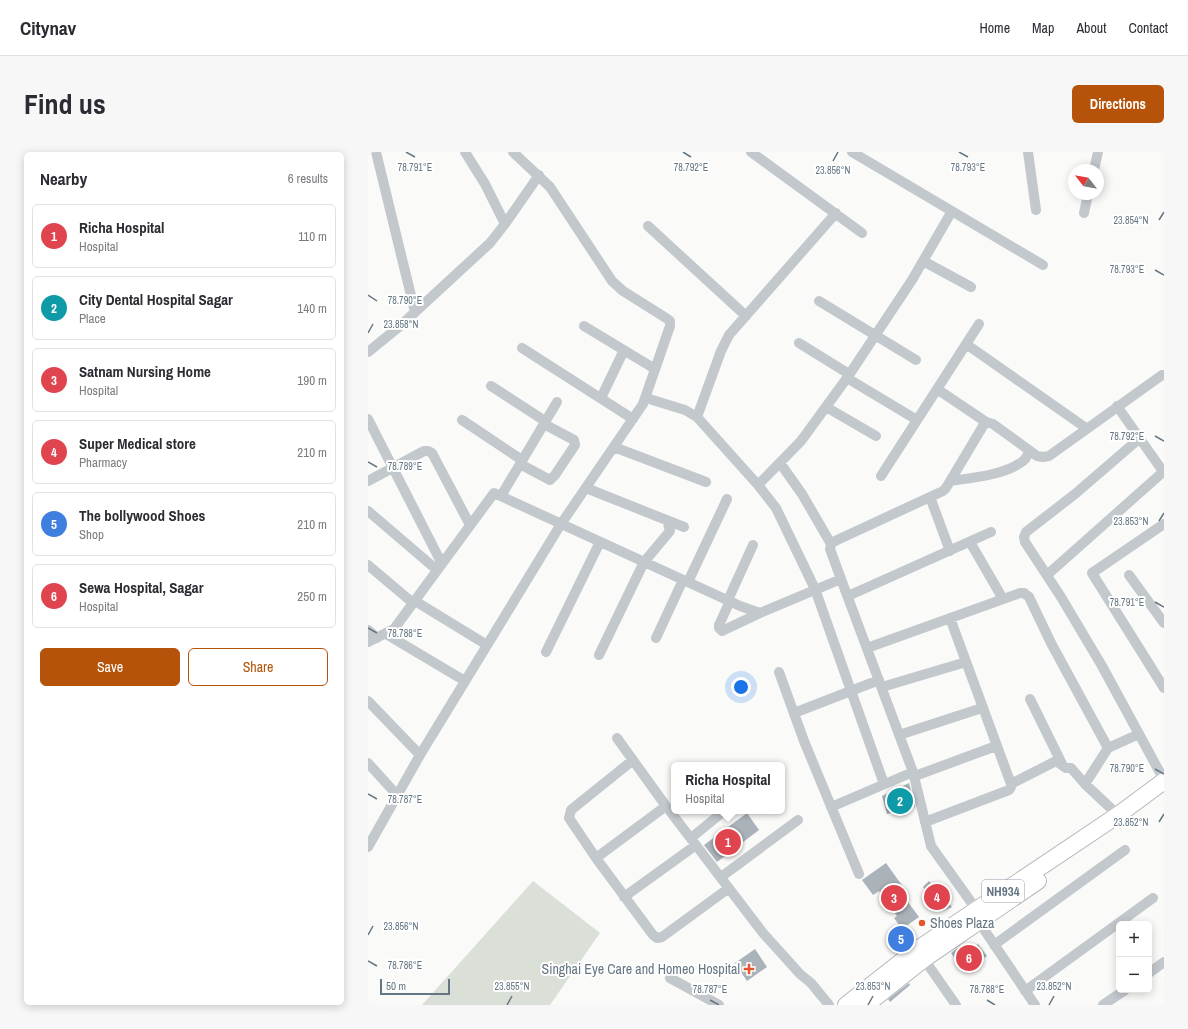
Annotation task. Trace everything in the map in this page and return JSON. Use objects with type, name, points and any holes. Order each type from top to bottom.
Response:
[{"type":"highway","name":"NH934","points":[[871,1003],[924,958],[978,916],[1164,781]]},
{"type":"highway","name":"NH934","points":[[846,1005],[912,953],[978,916],[1164,792]]},
{"type":"street","points":[[376,152],[415,312]]},
{"type":"street","points":[[465,152],[486,184],[505,224]]},
{"type":"street","points":[[368,847],[420,755],[561,524],[646,398],[670,326],[670,321],[623,291],[612,281],[550,187],[513,152]]},
{"type":"street","points":[[751,152],[862,233]]},
{"type":"street","points":[[852,152],[1043,265]]},
{"type":"street","points":[[1028,152],[1036,210]]},
{"type":"street","points":[[1095,164],[1098,152]]},
{"type":"street","points":[[368,352],[415,312],[490,243],[539,175]]},
{"type":"street","points":[[1084,213],[1087,200]]},
{"type":"street","points":[[758,485],[801,441],[848,376],[876,336],[952,211]]},
{"type":"street","points":[[697,417],[721,351],[729,335],[836,214]]},
{"type":"street","points":[[648,226],[746,316]]},
{"type":"street","points":[[923,261],[971,287]]},
{"type":"street","points":[[819,301],[916,360]]},
{"type":"street","points":[[881,476],[979,324]]},
{"type":"street","points":[[584,326],[655,369]]},
{"type":"street","points":[[799,343],[917,420]]},
{"type":"street","points":[[966,344],[1086,428]]},
{"type":"street","points":[[522,348],[633,419]]},
{"type":"street","points":[[601,398],[624,350]]},
{"type":"street","points":[[937,389],[986,422],[993,424],[1030,451],[1043,458],[1048,456],[1164,374]]},
{"type":"street","points":[[462,420],[521,462],[550,480],[555,476],[575,445],[574,440],[544,423],[491,386]]},
{"type":"street","points":[[646,398],[685,410],[697,417],[758,485],[776,508],[816,589],[884,784]]},
{"type":"street","points":[[501,496],[557,402]]},
{"type":"street","points":[[1047,575],[1164,473],[1117,406]]},
{"type":"street","points":[[826,407],[876,436]]},
{"type":"street","points":[[368,419],[440,567]]},
{"type":"street","points":[[831,544],[943,490],[950,481],[982,426],[986,422]]},
{"type":"street","points":[[1140,438],[1075,494],[1026,532],[1024,537],[1102,666],[1164,781]]},
{"type":"street","points":[[614,447],[706,482]]},
{"type":"street","points":[[368,481],[424,451],[428,451],[432,453],[470,525]]},
{"type":"street","points":[[950,481],[992,475],[1017,466],[1024,460],[1030,451]]},
{"type":"street","points":[[780,463],[802,494],[831,544],[830,548],[841,579],[914,774],[931,846],[978,916],[994,945],[1035,1005]]},
{"type":"street","points":[[586,488],[684,527]]},
{"type":"street","points":[[377,638],[394,629],[494,493],[729,601],[760,613]]},
{"type":"street","points":[[930,497],[950,551]]},
{"type":"street","points":[[656,638],[727,499]]},
{"type":"street","points":[[368,511],[440,567]]},
{"type":"street","points":[[599,655],[644,562],[670,531],[667,520]]},
{"type":"street","points":[[1164,524],[1092,573],[1164,688]]},
{"type":"street","points":[[848,596],[991,532]]},
{"type":"street","points":[[546,652],[600,542]]},
{"type":"street","points":[[970,542],[1003,599]]},
{"type":"street","points":[[754,545],[719,625],[719,628],[722,630],[841,579]]},
{"type":"street","points":[[368,565],[414,602],[487,646]]},
{"type":"street","points":[[1129,575],[1164,623]]},
{"type":"street","points":[[867,648],[1020,593],[1024,593],[1029,597],[1051,643],[1108,748]]},
{"type":"street","points":[[925,822],[1009,790],[1011,787],[950,618]]},
{"type":"street","points":[[368,630],[377,638],[465,681]]},
{"type":"street","points":[[794,713],[851,691],[966,662]]},
{"type":"street","points":[[779,672],[858,874]]},
{"type":"street","points":[[1030,698],[1063,766]]},
{"type":"street","points":[[368,701],[420,755]]},
{"type":"street","points":[[899,735],[982,708]]},
{"type":"street","points":[[1085,784],[1108,748],[1139,734]]},
{"type":"street","points":[[617,738],[671,812]]},
{"type":"street","points":[[831,807],[884,784],[996,746]]},
{"type":"street","points":[[633,760],[571,810],[569,818],[596,858],[653,935],[657,938],[662,937],[729,888]]},
{"type":"street","points":[[1011,784],[1056,761],[1066,768],[1071,768],[1085,784],[1118,815]]},
{"type":"street","points":[[368,763],[397,795]]},
{"type":"street","points":[[596,858],[666,806]]},
{"type":"street","points":[[672,814],[763,933],[800,974],[811,983],[829,1005]]},
{"type":"street","points":[[624,896],[693,841],[721,814]]},
{"type":"street","points":[[721,877],[798,820]]},
{"type":"street","points":[[994,945],[1125,850]]},
{"type":"street","points":[[1025,990],[1153,898]]},
{"type":"street","points":[[924,958],[956,1005]]},
{"type":"street","points":[[1152,971],[1164,962]]},
{"type":"street","points":[[670,978],[720,1005]]},
{"type":"street","points":[[1103,1005],[1121,993]]},
{"type":"shaded area","points":[[533,881],[600,933],[550,1005],[422,1005]]},
{"type":"building","points":[[909,783],[915,807],[887,814],[882,796]]},
{"type":"building","points":[[746,814],[748,814],[759,830],[717,862],[704,845]]},
{"type":"building","points":[[886,863],[906,891],[902,894],[919,917],[902,929],[894,918],[897,916],[879,891],[873,895],[862,880]]},
{"type":"building","points":[[929,881],[952,907],[943,911],[923,887]]},
{"type":"building","points":[[978,944],[987,956],[964,972],[951,953],[960,946],[965,953]]},
{"type":"building","points":[[755,949],[767,967],[747,981],[735,963]]},
{"type":"building","points":[[909,983],[910,985],[890,1002],[888,999]]},
{"type":"place","name":"City Dental Hospital Sagar","points":[[900,801]]},
{"type":"place","name":"Richa Hospital","points":[[728,842]]},
{"type":"place","name":"Super Medical store","points":[[937,897]]},
{"type":"place","name":"Satnam Nursing Home","points":[[894,898]]},
{"type":"place","name":"Shoes Plaza","points":[[922,923]]},
{"type":"place","name":"The bollywood Shoes","points":[[901,939]]},
{"type":"place","name":"Sewa Hospital, Sagar","points":[[969,958]]},
{"type":"place","name":"Singhai Eye Care and Homeo Hospital","points":[[749,969]]}]
